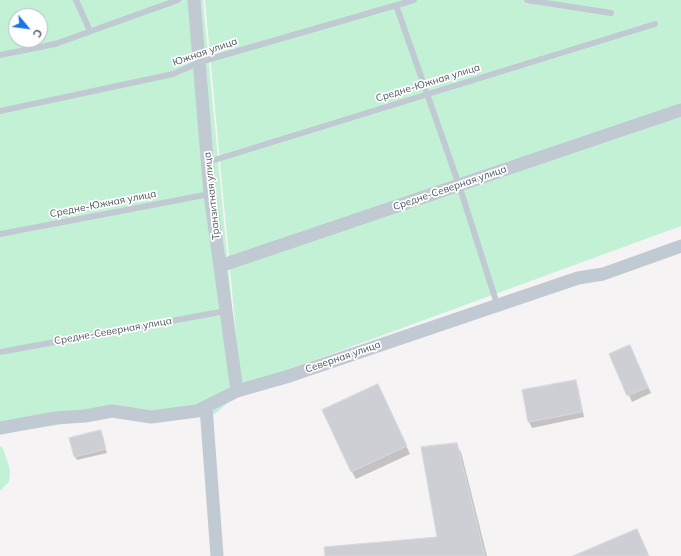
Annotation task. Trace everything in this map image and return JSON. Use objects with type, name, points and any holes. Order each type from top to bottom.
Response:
[{"type":"street","name":"Транзитная улица","points":[[194,0],[210,194],[237,391]]},
{"type":"street","name":"Средне-Северная улица","points":[[220,266],[681,110]]},
{"type":"street","name":"Северная улица","points":[[0,428],[55,418],[85,416],[112,411],[151,417],[197,411],[237,391],[286,377],[497,304],[578,278],[603,274],[681,246]]},
{"type":"street","points":[[206,407],[217,556]]},
{"type":"lane","points":[[76,0],[90,31]]},
{"type":"lane","points":[[0,56],[55,44],[178,0]]},
{"type":"lane","name":"Южная улица","points":[[0,111],[173,74],[200,62],[414,0]]},
{"type":"lane","points":[[527,0],[611,13]]},
{"type":"lane","points":[[396,5],[459,185],[497,304]]},
{"type":"lane","name":"Средне-Южная улица","points":[[208,162],[655,24]]},
{"type":"lane","name":"Средне-Южная улица","points":[[0,234],[210,194]]},
{"type":"lane","name":"Средне-Северная улица","points":[[0,352],[226,311]]},
{"type":"green space","points":[[0,0],[203,0],[240,392],[215,414],[151,423],[115,416],[0,434]]},
{"type":"green space","points":[[205,0],[681,0],[681,226],[241,387]]},
{"type":"green space","points":[[0,446],[3,448],[10,470],[9,482],[0,491]]},
{"type":"building","points":[[630,345],[648,387],[627,396],[609,354]]},
{"type":"building","points":[[576,380],[582,412],[528,422],[522,390]]},
{"type":"building","points":[[378,384],[407,446],[351,472],[322,410]]},
{"type":"building","points":[[101,430],[106,449],[74,457],[69,438]]},
{"type":"building","points":[[457,443],[485,556],[325,556],[324,547],[437,537],[421,447]]},
{"type":"building","points":[[637,529],[649,556],[573,556]]}]
